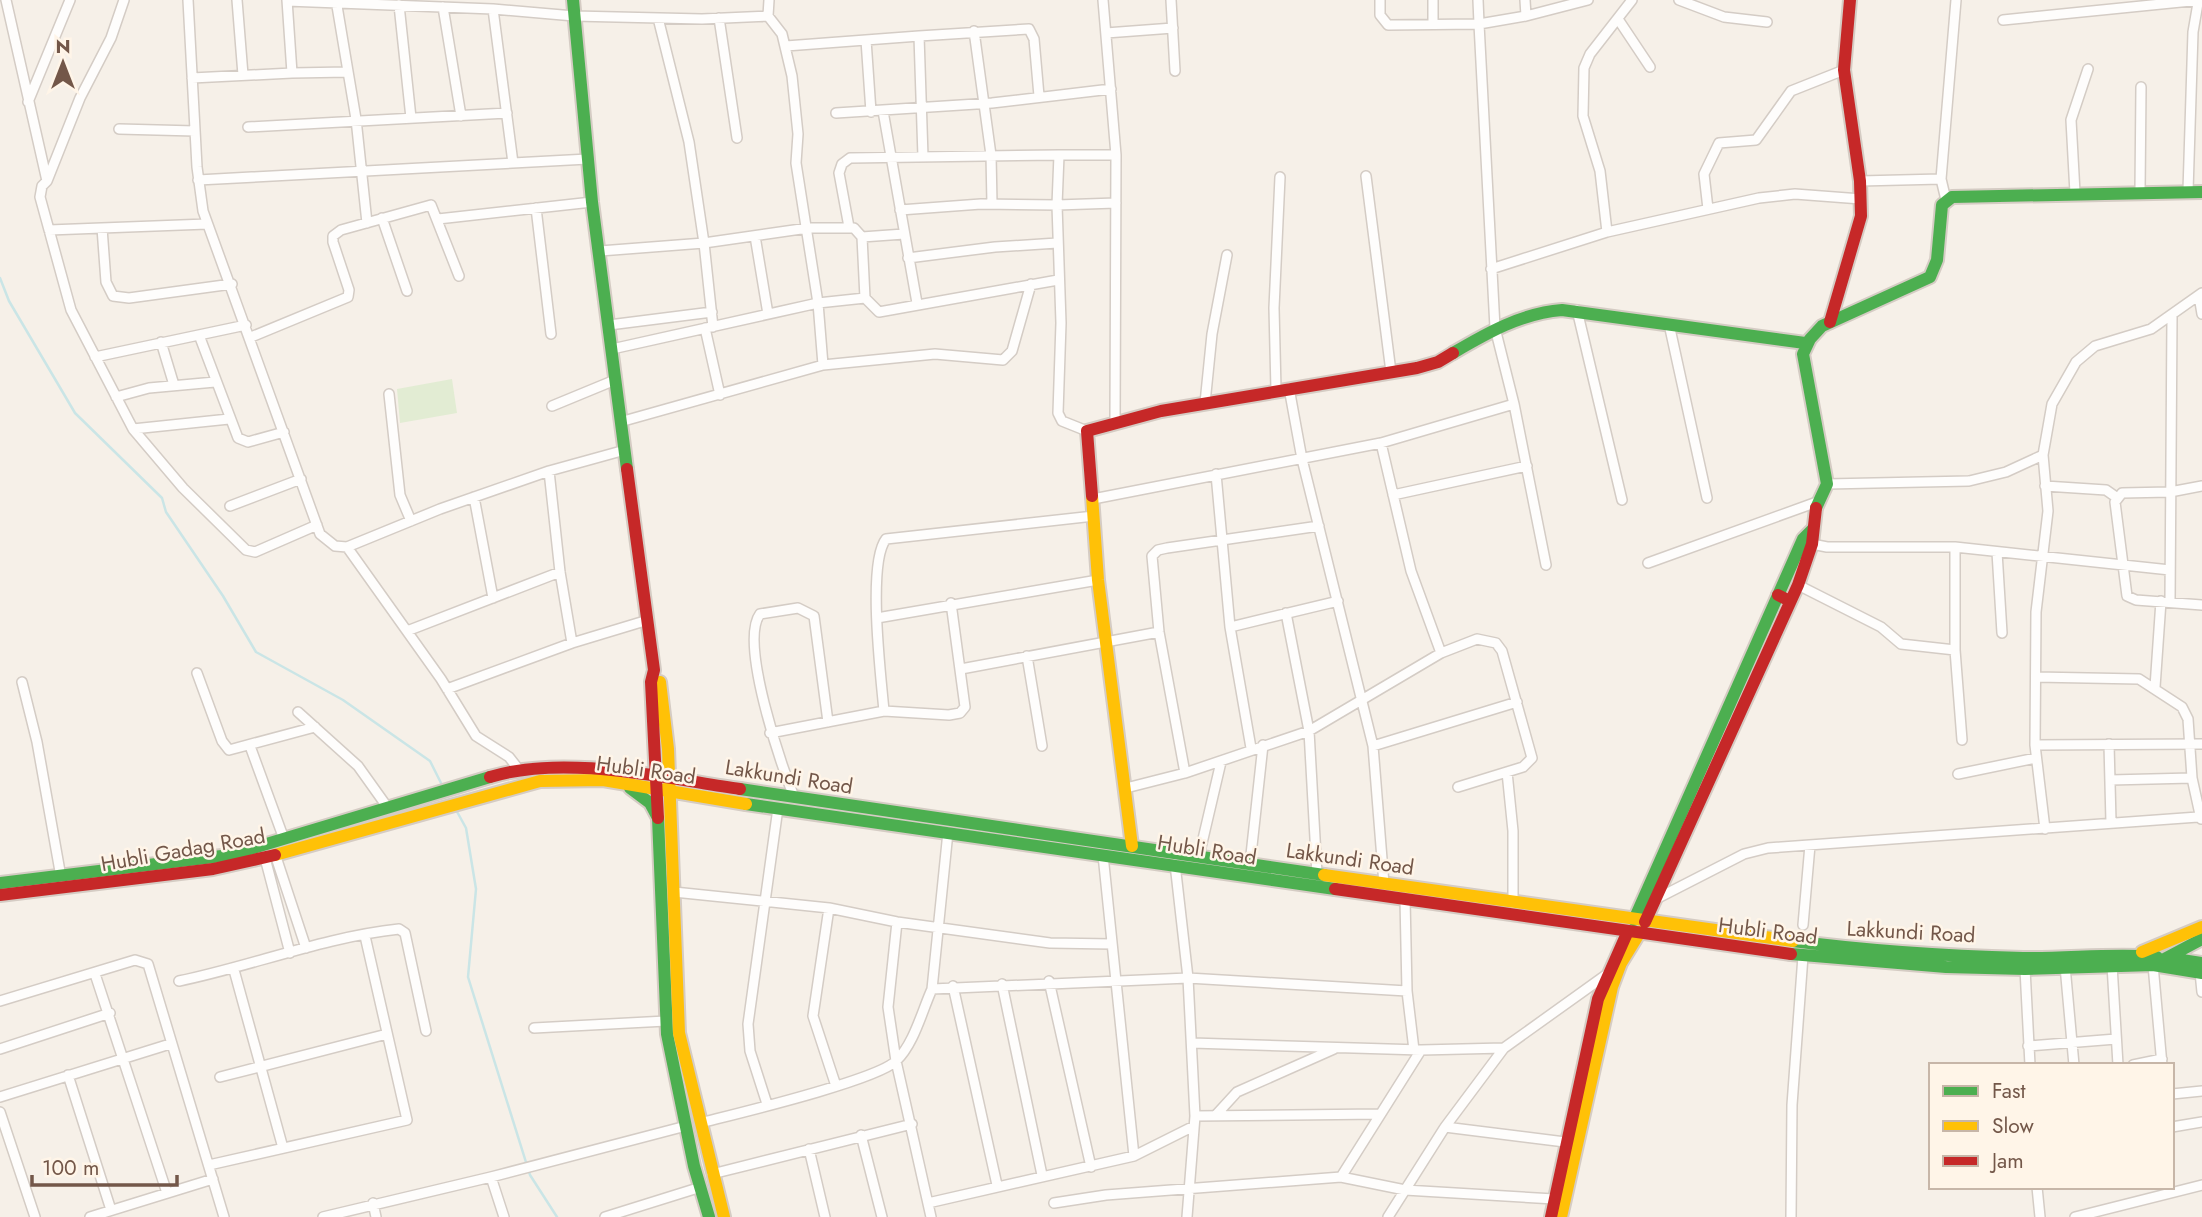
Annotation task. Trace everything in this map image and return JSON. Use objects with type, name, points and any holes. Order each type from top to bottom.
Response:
[{"type":"main road","points":[[573,0],[592,202],[648,621],[654,670],[651,682],[662,749],[666,1021],[686,1126],[709,1217]]},
{"type":"main road","points":[[1830,322],[1856,239],[1861,199],[1844,70],[1850,0]]},
{"type":"main road","points":[[1561,1217],[1612,987],[1784,598],[1797,585],[1812,544],[1817,502],[1826,484],[1805,367],[1805,343],[1813,333],[1830,322],[1930,277],[1937,260],[1940,214],[1946,200],[1959,196],[2076,192],[2202,192]]},
{"type":"main road","points":[[1132,846],[1098,580],[1087,431],[1205,403],[1438,362],[1495,328],[1546,311],[1577,310],[1758,339],[1805,343]]},
{"type":"main road","points":[[1551,1217],[1565,1142],[1606,975],[1658,898],[1784,598],[1803,539],[1812,530]]},
{"type":"main road","points":[[625,778],[648,763],[662,749]]},
{"type":"main road","points":[[662,749],[694,782]]},
{"type":"main road","points":[[520,771],[581,768],[625,778],[664,818],[674,892],[679,1033],[724,1217]]},
{"type":"main road","name":"Hubli Gadag Road","points":[[0,883],[230,855],[495,775],[520,771]]},
{"type":"main road","name":"Hubli Road","points":[[409,814],[540,782],[625,778],[663,784],[698,796],[1405,899],[1637,926],[1803,956],[1946,967],[2025,969],[2153,965]]},
{"type":"main road","name":"Lakkundi Road","points":[[663,784],[694,782],[1513,903],[1637,926],[1846,948],[2025,958],[2134,955],[2169,958],[2201,969]]},
{"type":"main road","points":[[664,818],[683,802],[698,796]]},
{"type":"main road","name":"Hubli Gadag Road","points":[[0,895],[213,869],[270,856],[409,814]]},
{"type":"main road","points":[[2134,955],[2202,928]]},
{"type":"main road","points":[[2153,965],[2202,939]]},
{"type":"main road","points":[[2153,965],[2201,969]]},
{"type":"street","points":[[6,0],[47,181]]},
{"type":"street","points":[[28,102],[70,0]]},
{"type":"street","points":[[124,0],[111,38],[80,98],[47,181],[42,186],[40,197],[72,310],[134,429],[183,488],[246,550],[254,552],[317,525]]},
{"type":"street","points":[[188,0],[198,180],[207,224],[232,284],[317,525],[326,542],[347,547],[474,497],[549,471],[625,450]]},
{"type":"street","points":[[237,0],[243,75]]},
{"type":"street","points":[[769,0],[768,16],[782,34],[786,46],[798,134],[796,163],[818,303],[822,365]]},
{"type":"street","points":[[1103,0],[1116,155],[1115,424]]},
{"type":"street","points":[[1171,0],[1175,71]]},
{"type":"street","points":[[1380,0],[1380,15],[1388,25],[1479,24],[1526,16],[1588,0]]},
{"type":"street","points":[[1433,0],[1433,24]]},
{"type":"street","points":[[1478,0],[1495,328],[1514,404],[1546,565]]},
{"type":"street","points":[[1525,0],[1526,16]]},
{"type":"street","points":[[1607,232],[1600,172],[1583,116],[1584,68],[1590,54],[1632,0]]},
{"type":"street","points":[[1679,0],[1724,17],[1767,22]]},
{"type":"street","points":[[1946,200],[1941,178],[1956,0]]},
{"type":"street","points":[[292,74],[287,1],[493,9],[574,16],[768,16]]},
{"type":"street","points":[[336,1],[356,119],[367,223]]},
{"type":"street","points":[[2004,20],[2200,1],[2193,32],[2188,191]]},
{"type":"street","points":[[399,5],[411,118]]},
{"type":"street","points":[[443,7],[461,116]]},
{"type":"street","points":[[493,9],[513,163]]},
{"type":"street","points":[[658,18],[689,142],[712,312],[709,327],[720,395]]},
{"type":"street","points":[[719,18],[737,138]]},
{"type":"street","points":[[1618,19],[1650,68]]},
{"type":"street","points":[[1106,33],[1173,27]]},
{"type":"street","points":[[786,46],[1030,29],[1034,39],[1039,96]]},
{"type":"street","points":[[974,31],[991,155],[992,204]]},
{"type":"street","points":[[919,36],[923,156]]},
{"type":"street","points":[[866,40],[871,112]]},
{"type":"street","points":[[2076,192],[2071,120],[2088,69]]},
{"type":"street","points":[[1708,209],[1704,174],[1719,143],[1756,140],[1791,91],[1844,70]]},
{"type":"street","points":[[192,78],[348,72]]},
{"type":"street","points":[[2140,191],[2141,87]]},
{"type":"street","points":[[836,113],[982,104],[1111,89]]},
{"type":"street","points":[[883,111],[916,303]]},
{"type":"street","points":[[248,127],[356,119],[507,113]]},
{"type":"street","points":[[119,129],[195,131]]},
{"type":"street","points":[[1059,155],[1059,418],[1087,431]]},
{"type":"street","points":[[904,234],[862,237],[849,226],[840,183],[842,164],[850,158],[1116,155]]},
{"type":"street","points":[[198,180],[588,159]]},
{"type":"street","points":[[1366,176],[1391,372]]},
{"type":"street","points":[[1280,177],[1274,308],[1282,389],[1373,746],[1384,884]]},
{"type":"street","points":[[1860,181],[1941,178]]},
{"type":"street","points":[[1491,269],[1607,232],[1776,196],[1861,199]]},
{"type":"street","points":[[439,219],[592,202]]},
{"type":"street","points":[[900,210],[992,204],[1116,203]]},
{"type":"street","points":[[251,337],[346,299],[349,290],[333,236],[335,232],[382,218],[427,205],[435,208],[459,276]]},
{"type":"street","points":[[536,208],[551,334]]},
{"type":"street","points":[[382,218],[407,291]]},
{"type":"street","points":[[49,230],[207,224]]},
{"type":"street","points":[[600,251],[704,243],[808,228],[849,226]]},
{"type":"street","points":[[102,228],[106,282],[113,296],[129,298],[232,284]]},
{"type":"street","points":[[755,236],[768,314]]},
{"type":"street","points":[[862,237],[865,298],[879,312],[916,303],[1058,280]]},
{"type":"street","points":[[908,258],[995,247],[1057,243]]},
{"type":"street","points":[[1205,403],[1212,334],[1227,255]]},
{"type":"street","points":[[620,422],[822,365],[935,354],[1003,359],[1012,351],[1031,284]]},
{"type":"street","points":[[2200,294],[2202,314]]},
{"type":"street","points":[[2045,828],[2035,746],[2036,612],[2048,511],[2043,454],[2052,404],[2076,362],[2095,346],[2151,329],[2172,317],[2200,294]]},
{"type":"street","points":[[612,349],[818,303],[865,298]]},
{"type":"street","points":[[1577,310],[1622,500]]},
{"type":"street","points":[[609,325],[712,312]]},
{"type":"street","points":[[2155,687],[2170,570],[2172,317]]},
{"type":"street","points":[[1669,324],[1707,498]]},
{"type":"street","points":[[95,357],[246,325]]},
{"type":"street","points":[[199,335],[238,438],[243,441],[284,432]]},
{"type":"street","points":[[161,342],[174,385]]},
{"type":"street","points":[[552,406],[615,380]]},
{"type":"street","points":[[116,397],[149,388],[215,382]]},
{"type":"street","points":[[389,394],[400,495],[411,521]]},
{"type":"street","points":[[1093,499],[1381,443],[1514,404]]},
{"type":"street","points":[[134,429],[229,419]]},
{"type":"street","points":[[1381,443],[1411,571],[1441,653]]},
{"type":"street","points":[[1826,484],[1969,481],[2006,472],[2043,454]]},
{"type":"street","points":[[1393,495],[1527,466]]},
{"type":"street","points":[[549,471],[559,572],[572,643]]},
{"type":"street","points":[[1216,474],[1230,627],[1251,748]]},
{"type":"street","points":[[230,506],[301,479]]},
{"type":"street","points":[[2045,486],[2106,490],[2116,497],[2127,596],[2136,600],[2202,605]]},
{"type":"street","points":[[2116,497],[2122,493],[2170,492],[2202,486]]},
{"type":"street","points":[[474,497],[493,598]]},
{"type":"street","points":[[1648,563],[1817,502]]},
{"type":"street","points":[[884,711],[877,618],[879,553],[886,539],[1094,516]]},
{"type":"street","points":[[1185,773],[1159,632],[1152,556],[1158,550],[1318,526]]},
{"type":"street","points":[[1812,544],[1827,547],[1955,547],[2170,570]]},
{"type":"street","points":[[347,547],[447,689],[475,736],[509,757],[520,771]]},
{"type":"street","points":[[1955,547],[1955,650],[1962,740]]},
{"type":"street","points":[[1997,552],[2002,633]]},
{"type":"street","points":[[407,631],[559,572]]},
{"type":"street","points":[[877,618],[951,603],[1098,580]]},
{"type":"street","points":[[1797,585],[1881,627],[1901,644],[1955,650]]},
{"type":"street","points":[[1230,627],[1338,601]]},
{"type":"street","points":[[770,733],[884,711],[949,715],[960,713],[965,707],[951,603]]},
{"type":"street","points":[[794,797],[770,733],[752,631],[760,614],[798,608],[814,616],[828,722]]},
{"type":"street","points":[[1286,613],[1309,731],[1317,874]]},
{"type":"street","points":[[447,689],[572,643],[648,621]]},
{"type":"street","points":[[961,669],[1159,632]]},
{"type":"street","points":[[1126,788],[1221,762],[1251,748],[1309,731],[1441,653],[1477,639],[1487,638],[1496,643],[1510,671],[1532,758],[1523,768],[1458,787]]},
{"type":"street","points":[[1027,656],[1042,746]]},
{"type":"street","points":[[197,673],[225,746],[234,751],[315,727]]},
{"type":"street","points":[[1658,898],[1744,854],[1768,848],[2111,822],[2200,819],[2192,778],[2186,712],[2155,687],[2139,679],[2036,677]]},
{"type":"street","points":[[22,682],[37,742],[61,877]]},
{"type":"street","points":[[1373,746],[1517,702]]},
{"type":"street","points":[[298,712],[358,766],[388,808]]},
{"type":"street","points":[[2109,744],[2111,822]]},
{"type":"street","points":[[2035,746],[2202,744]]},
{"type":"street","points":[[1250,864],[1263,745]]},
{"type":"street","points":[[250,746],[284,839]]},
{"type":"street","points":[[1958,774],[2036,758]]},
{"type":"street","points":[[1199,856],[1221,762]]},
{"type":"street","points":[[1507,772],[1513,831],[1513,903]]},
{"type":"street","points":[[2110,780],[2192,778]]},
{"type":"street","points":[[767,1104],[750,1051],[748,1031],[762,902],[778,808]]},
{"type":"street","points":[[700,1123],[836,1086],[887,1068],[896,1061],[903,1052],[932,989],[948,832]]},
{"type":"street","points":[[1803,925],[1810,845]]},
{"type":"street","points":[[1102,855],[1134,1156]]},
{"type":"street","points":[[270,856],[306,948]]},
{"type":"street","points":[[270,856],[290,953]]},
{"type":"street","points":[[1175,864],[1188,978],[1195,1121],[1187,1217]]},
{"type":"street","points":[[674,892],[829,908],[897,922],[1050,943],[1112,944]]},
{"type":"street","points":[[1341,1177],[1418,1050],[1407,991],[1405,899]]},
{"type":"street","points":[[829,908],[813,1016],[836,1086]]},
{"type":"street","points":[[897,922],[888,994],[896,1061],[931,1217]]},
{"type":"street","points":[[179,981],[234,970],[306,948],[399,929],[405,933],[426,1031]]},
{"type":"street","points":[[209,1165],[407,1120],[365,936]]},
{"type":"street","points":[[1791,1217],[1792,1105],[1803,956]]},
{"type":"street","points":[[0,1001],[135,960],[145,962],[225,1217]]},
{"type":"street","points":[[2112,965],[2118,1063]]},
{"type":"street","points":[[2153,965],[2162,1062]]},
{"type":"street","points":[[2065,966],[2074,1063]]},
{"type":"street","points":[[2025,969],[2029,1063]]},
{"type":"street","points":[[2201,969],[2202,992]]},
{"type":"street","points":[[234,970],[283,1148]]},
{"type":"street","points":[[95,974],[167,1193]]},
{"type":"street","points":[[1388,1217],[1445,1127],[1504,1048],[1606,975]]},
{"type":"street","points":[[932,989],[1049,981],[1188,978],[1407,991]]},
{"type":"street","points":[[1049,981],[1091,1167]]},
{"type":"street","points":[[1002,984],[1042,1175]]},
{"type":"street","points":[[953,986],[997,1185]]},
{"type":"street","points":[[0,1049],[110,1013]]},
{"type":"street","points":[[534,1028],[666,1021]]},
{"type":"street","points":[[220,1077],[387,1034]]},
{"type":"street","points":[[2028,1046],[2116,1039]]},
{"type":"street","points":[[0,1097],[170,1044]]},
{"type":"street","points":[[1192,1044],[1418,1050],[1504,1048]]},
{"type":"street","points":[[1215,1116],[1237,1092],[1339,1046]]},
{"type":"street","points":[[68,1075],[111,1210]]},
{"type":"street","points":[[2174,1094],[2202,1091]]},
{"type":"street","points":[[0,1112],[34,1217]]},
{"type":"street","points":[[928,1203],[997,1185],[1134,1156],[1195,1121],[1215,1116],[1380,1114]]},
{"type":"street","points":[[2174,1126],[2202,1122]]},
{"type":"street","points":[[712,1174],[912,1124]]},
{"type":"street","points":[[323,1217],[686,1126]]},
{"type":"street","points":[[1445,1127],[1565,1142]]},
{"type":"street","points":[[861,1135],[882,1217]]},
{"type":"street","points":[[809,1149],[825,1217]]},
{"type":"street","points":[[491,1177],[505,1217]]},
{"type":"street","points":[[1054,1203],[1107,1195],[1341,1177],[1405,1190],[1554,1199]]},
{"type":"street","points":[[90,1217],[213,1178]]},
{"type":"street","points":[[2075,1217],[2202,1185]]},
{"type":"street","points":[[605,1217],[701,1187]]},
{"type":"street","points":[[2037,1189],[2040,1217]]},
{"type":"street","points":[[373,1203],[376,1217]]},
{"type":"green space","points":[[452,379],[457,413],[400,423],[397,389]]},
{"type":"waterway","points":[[0,278],[9,301],[75,413],[162,498],[166,512],[223,596],[256,652],[343,700],[430,761],[443,787]]},
{"type":"waterway","points":[[455,808],[466,828],[476,889],[468,977],[530,1175],[557,1217]]},
{"type":"traffic: fast","points":[[573,0],[592,202],[627,469]]},
{"type":"traffic: fast","points":[[1816,508],[1827,484],[1803,354],[1810,339],[1822,326],[1930,277],[1937,260],[1942,205],[1952,197],[2202,192]]},
{"type":"traffic: fast","points":[[1453,353],[1492,331],[1519,320],[1562,310],[1805,343]]},
{"type":"traffic: fast","points":[[1634,920],[1803,539],[1812,530]]},
{"type":"traffic: fast","points":[[0,883],[230,855],[490,777]]},
{"type":"traffic: fast","points":[[630,788],[650,803],[658,818],[667,1034],[694,1166],[709,1217]]},
{"type":"traffic: fast","points":[[740,789],[1324,875]]},
{"type":"traffic: fast","points":[[746,804],[1335,889]]},
{"type":"traffic: fast","points":[[1791,954],[1946,967],[2025,969],[2153,965],[2202,939]]},
{"type":"traffic: fast","points":[[1793,941],[1966,956],[2157,957]]},
{"type":"traffic: fast","points":[[2169,958],[2202,963]]},
{"type":"traffic: fast","points":[[2153,965],[2202,973]]},
{"type":"traffic: slow","points":[[1092,496],[1098,580],[1132,846]]},
{"type":"traffic: slow","points":[[660,682],[668,749],[679,1033],[724,1217]]},
{"type":"traffic: slow","points":[[275,855],[540,781],[603,780],[746,804]]},
{"type":"traffic: slow","points":[[1324,875],[1793,941]]},
{"type":"traffic: slow","points":[[2142,952],[2202,927]]},
{"type":"traffic: slow","points":[[1561,1217],[1612,987],[1621,963],[1640,932]]},
{"type":"traffic: jam","points":[[1830,322],[1861,216],[1860,181],[1844,70],[1850,0]]},
{"type":"traffic: jam","points":[[1092,496],[1087,431],[1161,411],[1417,368],[1438,362],[1453,353]]},
{"type":"traffic: jam","points":[[627,469],[654,670],[651,682],[658,818]]},
{"type":"traffic: jam","points":[[1645,922],[1798,585],[1812,544],[1816,508]]},
{"type":"traffic: jam","points":[[1778,595],[1790,601]]},
{"type":"traffic: jam","points":[[490,777],[519,770],[582,768],[647,774],[740,789]]},
{"type":"traffic: jam","points":[[0,895],[213,869],[275,855]]},
{"type":"traffic: jam","points":[[1335,889],[1791,954]]},
{"type":"traffic: jam","points":[[1551,1217],[1598,999],[1628,931]]}]
